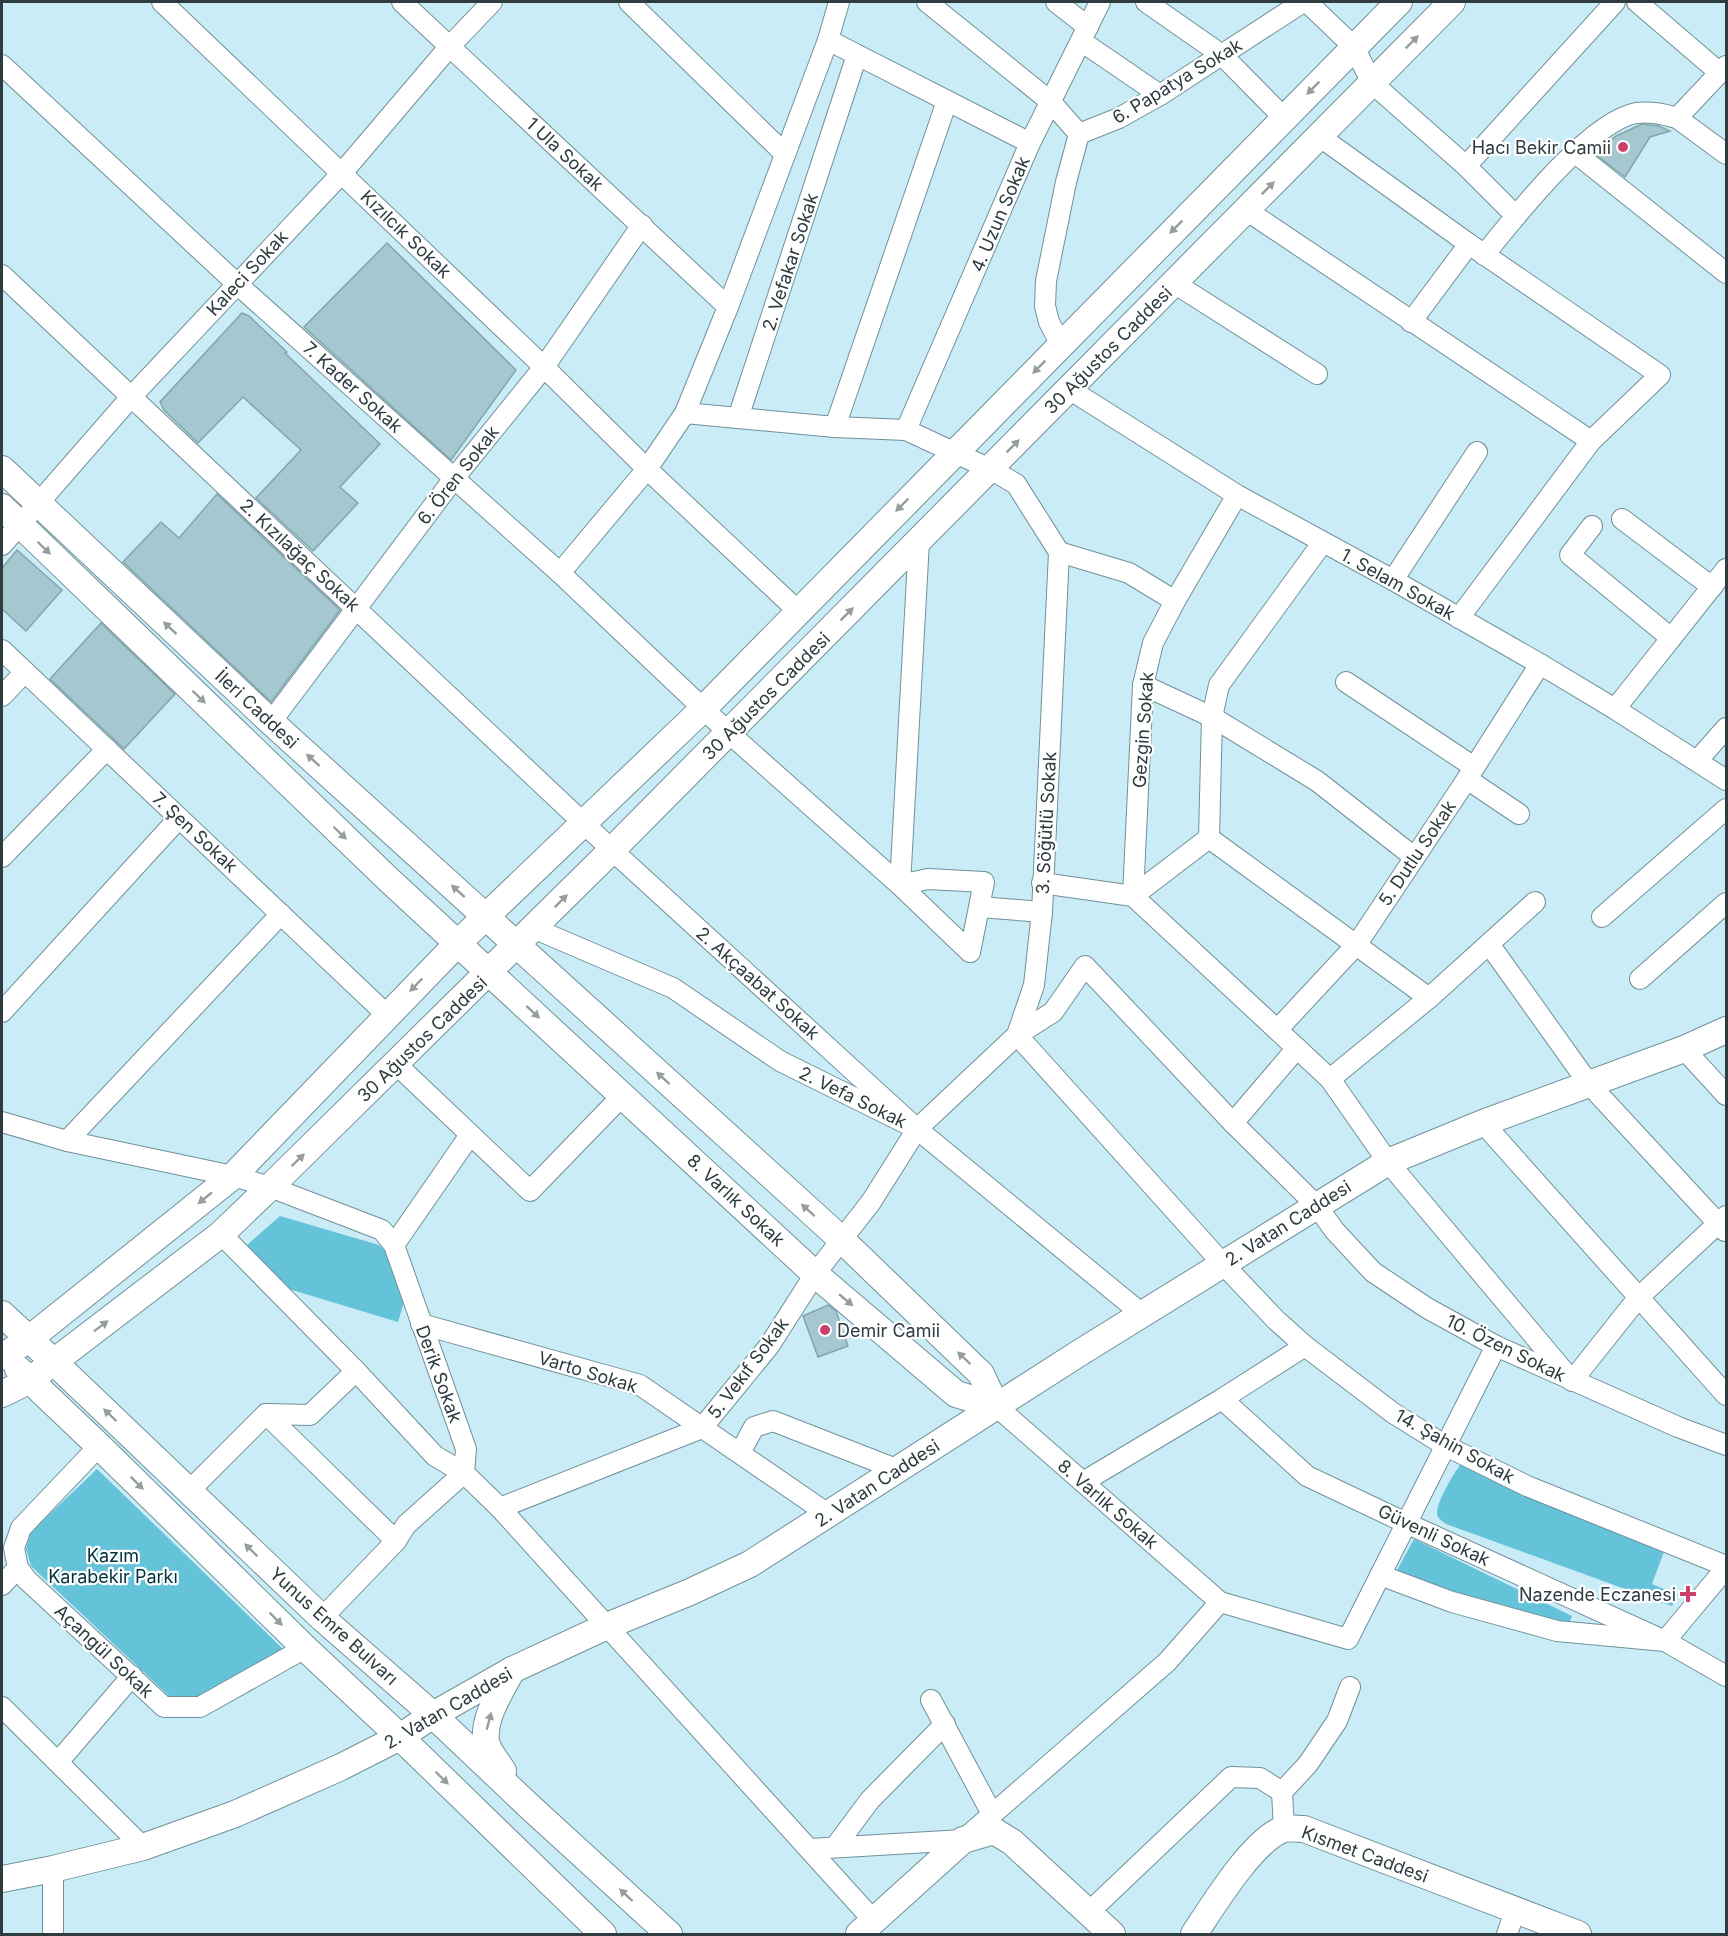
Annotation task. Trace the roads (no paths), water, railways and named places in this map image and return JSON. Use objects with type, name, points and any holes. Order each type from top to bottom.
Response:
[{"type":"main road","name":"30 Ağustos Caddesi","points":[[2,1394],[30,1380],[220,1234],[490,972],[525,936],[598,836],[704,708],[1399,2]]},
{"type":"main road","name":"30 Ağustos Caddesi","points":[[2,1356],[29,1339],[233,1176],[485,916],[598,836],[729,733],[1452,2]]},
{"type":"main road","name":"İleri Caddesi","points":[[2,469],[271,722],[485,916],[525,936]]},
{"type":"main road","name":"İleri Caddesi","points":[[2,507],[457,944],[490,972]]},
{"type":"main road","name":"8. Varlık Sokak","points":[[525,936],[981,1374],[996,1406]]},
{"type":"main road","name":"8. Varlık Sokak","points":[[490,972],[815,1274],[956,1394],[996,1406]]},
{"type":"main road","name":"2. Vatan Caddesi","points":[[2,1879],[53,1869],[142,1846],[235,1814],[341,1767],[400,1737],[433,1715],[512,1670],[750,1564],[1222,1263],[1388,1162],[1483,1123],[1684,1049],[1726,1030]]},
{"type":"main road","name":"Yunus Emre Bulvarı","points":[[2,1314],[322,1617],[433,1715],[669,1935]]},
{"type":"main road","name":"Yunus Emre Bulvarı","points":[[2,1356],[99,1446],[603,1935]]},
{"type":"main road","points":[[512,1670],[487,1724],[486,1744],[530,1807]]},
{"type":"main road","name":"Kısmet Caddesi","points":[[1194,1935],[1238,1870],[1271,1835],[1284,1829],[1304,1828],[1511,1923],[1578,1935]]},
{"type":"main road","points":[[865,1930],[963,1840],[994,1831],[1012,1842],[1112,1935]]},
{"type":"street","name":"Kızılcık Sokak","points":[[162,2],[544,367],[647,469],[798,611]]},
{"type":"street","name":"1 Ula Sokak","points":[[402,2],[728,307]]},
{"type":"street","name":"Kaleci Sokak","points":[[2,545],[131,397],[342,173],[450,46],[492,2]]},
{"type":"street","points":[[629,2],[785,154]]},
{"type":"street","points":[[560,573],[647,469],[685,413],[728,307],[828,40],[839,2]]},
{"type":"street","points":[[927,2],[1051,102],[1079,134],[1066,182],[1046,281],[1045,306],[1049,322],[1061,345]]},
{"type":"street","points":[[1056,2],[1084,34],[1160,95]]},
{"type":"street","name":"4. Uzun Sokak","points":[[906,430],[1030,143],[1100,2]]},
{"type":"street","points":[[1146,2],[1222,55],[1284,118]]},
{"type":"street","points":[[1305,2],[1354,47],[1372,83],[1466,166],[1516,216]]},
{"type":"street","name":"6. Papatya Sokak","points":[[1079,134],[1119,118],[1160,95],[1305,2]]},
{"type":"street","points":[[1466,166],[1615,2]]},
{"type":"street","points":[[1637,2],[1723,69],[1677,118]]},
{"type":"street","points":[[828,40],[1030,143]]},
{"type":"street","name":"2. Vefakar Sokak","points":[[738,418],[857,55]]},
{"type":"street","name":"7. Kader Sokak","points":[[2,65],[236,283],[455,477],[729,733],[900,885],[970,952],[980,907]]},
{"type":"street","points":[[835,428],[947,101]]},
{"type":"street","points":[[1411,322],[1477,250],[1516,216],[1574,153],[1609,125],[1634,114],[1658,112],[1677,118],[1726,154]]},
{"type":"street","points":[[1319,136],[1477,250],[1660,375],[1591,441],[1459,618]]},
{"type":"street","points":[[1574,153],[1726,273]]},
{"type":"street","points":[[1246,210],[1591,441]]},
{"type":"street","name":"6. Ören Sokak","points":[[271,722],[455,477],[544,367],[642,225]]},
{"type":"street","name":"2. Kızılağaç Sokak","points":[[2,275],[598,836]]},
{"type":"street","points":[[1174,283],[1317,374]]},
{"type":"street","name":"1. Selam Sokak","points":[[1069,389],[1237,495],[1540,664],[1726,780]]},
{"type":"street","points":[[685,413],[835,428],[906,430],[990,469],[1016,484],[1059,552],[1129,573],[1175,601]]},
{"type":"street","points":[[1393,580],[1477,452]]},
{"type":"street","name":"Gezgin Sokak","points":[[1133,896],[1143,685],[1153,643],[1237,495]]},
{"type":"street","points":[[1622,519],[1712,587]]},
{"type":"street","points":[[1592,526],[1570,555],[1671,638]]},
{"type":"street","points":[[919,541],[900,885],[927,879],[984,882],[980,907],[1042,912]]},
{"type":"street","points":[[1209,838],[1212,717],[1219,685],[1323,542]]},
{"type":"street","name":"3. Söğütlü Sokak","points":[[917,1129],[1017,1035],[1034,985],[1042,912],[1059,552]]},
{"type":"street","points":[[1615,709],[1726,569]]},
{"type":"street","name":"7. Şen Sokak","points":[[2,650],[387,1015]]},
{"type":"street","name":"5. Dutlu Sokak","points":[[1278,1029],[1357,944],[1540,664]]},
{"type":"street","points":[[2,696],[25,672]]},
{"type":"street","points":[[1346,682],[1470,773],[1519,814]]},
{"type":"street","points":[[1143,685],[1212,717],[1317,781],[1414,857]]},
{"type":"street","points":[[1697,761],[1726,728]]},
{"type":"street","points":[[2,857],[107,749]]},
{"type":"street","points":[[1602,917],[1726,809]]},
{"type":"street","points":[[2,1012],[179,818]]},
{"type":"street","name":"2. Akçaabat Sokak","points":[[598,836],[917,1129]]},
{"type":"street","points":[[1133,896],[1209,838]]},
{"type":"street","points":[[1209,838],[1430,998]]},
{"type":"street","points":[[1042,883],[1133,896],[1278,1029],[1330,1079],[1388,1162],[1572,1380],[1638,1298],[1723,1224],[1589,1084],[1489,944]]},
{"type":"street","points":[[1330,1079],[1430,998],[1535,902]]},
{"type":"street","points":[[1640,979],[1726,903]]},
{"type":"street","points":[[67,1141],[281,914]]},
{"type":"street","name":"2. Vefa Sokak","points":[[525,936],[673,988],[780,1061],[917,1129],[1142,1314]]},
{"type":"street","name":"10. Özen Sokak","points":[[1017,1035],[1053,1012],[1085,966],[1233,1123],[1317,1206],[1334,1230],[1373,1272],[1427,1308],[1496,1346],[1678,1427],[1726,1445]]},
{"type":"street","name":"14. Şahin Sokak","points":[[1017,1035],[1276,1320],[1305,1346],[1393,1413],[1446,1446],[1527,1486],[1726,1567],[1665,1641]]},
{"type":"street","points":[[1233,1123],[1297,1048]]},
{"type":"street","points":[[1684,1049],[1726,1095]]},
{"type":"street","points":[[396,1064],[530,1191],[623,1095]]},
{"type":"street","points":[[2,1122],[67,1141],[233,1176],[270,1187],[382,1230],[394,1245],[470,1135]]},
{"type":"street","points":[[1483,1123],[1726,1395]]},
{"type":"street","name":"5. Vekıf Sokak","points":[[500,1508],[702,1428],[769,1346],[815,1274],[871,1202],[917,1129]]},
{"type":"street","points":[[220,1234],[356,1371],[435,1456],[464,1473],[500,1508],[810,1849],[865,1930]]},
{"type":"street","name":"Derik Sokak","points":[[394,1245],[466,1449],[464,1473]]},
{"type":"street","name":"Varto Sokak","points":[[421,1324],[640,1385],[828,1514]]},
{"type":"street","points":[[1083,1482],[1222,1399],[1305,1346]]},
{"type":"street","points":[[810,1849],[963,1840],[1167,1662],[1220,1602],[1348,1639],[1496,1346]]},
{"type":"street","points":[[189,1491],[266,1414],[310,1415],[356,1371]]},
{"type":"street","name":"Güvenli Sokak","points":[[1222,1399],[1307,1476],[1722,1667]]},
{"type":"street","name":"8. Varlık Sokak","points":[[996,1406],[1220,1602]]},
{"type":"street","points":[[266,1414],[396,1541]]},
{"type":"street","points":[[740,1453],[754,1427],[773,1421],[896,1469]]},
{"type":"street","points":[[2,1585],[18,1568],[14,1548],[21,1528],[99,1446]]},
{"type":"street","points":[[322,1617],[396,1541],[406,1525],[464,1473]]},
{"type":"street","name":"Açangül Sokak","points":[[18,1568],[27,1580],[164,1707],[200,1707],[305,1648]]},
{"type":"street","points":[[1380,1575],[1452,1602],[1557,1631],[1665,1641]]},
{"type":"street","points":[[58,1762],[132,1676]]},
{"type":"street","points":[[1284,1829],[1282,1792],[1308,1764],[1336,1721],[1350,1687]]},
{"type":"street","points":[[931,1700],[993,1814]]},
{"type":"street","points":[[2,1707],[142,1846]]},
{"type":"street","points":[[835,1847],[870,1800],[945,1724]]},
{"type":"street","points":[[1087,1914],[1231,1778],[1260,1778],[1282,1792]]},
{"type":"street","points":[[53,1869],[53,1935]]},
{"type":"place","name":"Hacı Bekir Camii","points":[[1623,147]]},
{"type":"place","name":"Demir Camii","points":[[825,1330]]},
{"type":"place","name":"Nazende Eczanesi","points":[[1688,1594]]},
{"type":"park label","name":"Kazım Karabekir Parkı","points":[[113,1565]]}]
